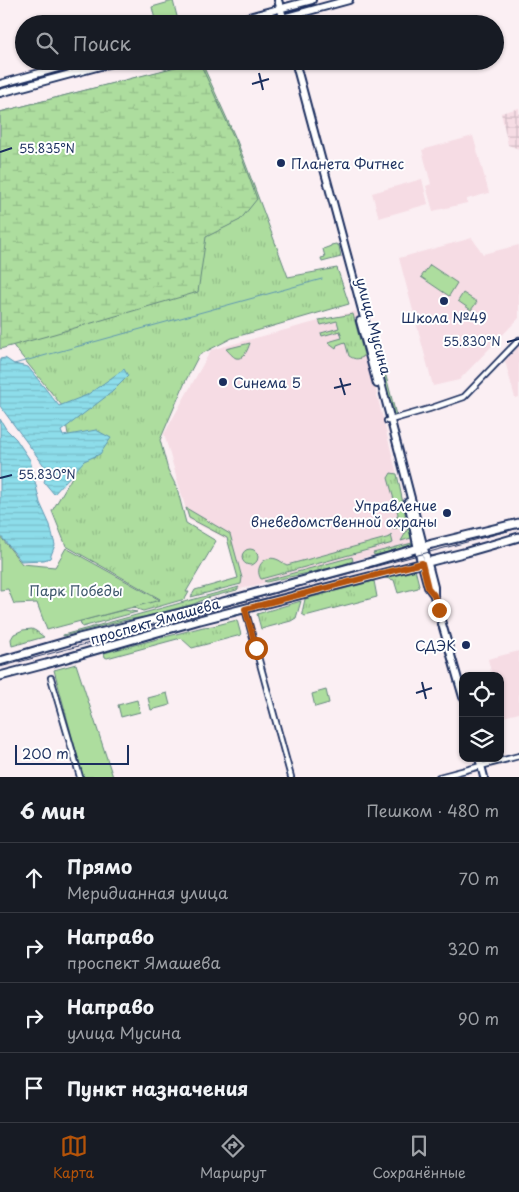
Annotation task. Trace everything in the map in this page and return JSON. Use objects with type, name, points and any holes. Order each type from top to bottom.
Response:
[{"type":"main road","name":"проспект Ямашева","points":[[0,660],[471,534],[519,523]]},
{"type":"main road","name":"проспект Ямашева","points":[[0,676],[200,620],[468,552],[519,536]]},
{"type":"street","points":[[278,0],[281,15]]},
{"type":"street","points":[[257,15],[312,0]]},
{"type":"street","points":[[294,5],[292,9],[295,15],[349,0]]},
{"type":"street","points":[[0,84],[51,70]]},
{"type":"street","points":[[0,93],[86,70]]},
{"type":"street","name":"улица Мусина","points":[[293,70],[389,421]]},
{"type":"street","name":"улица Мусина","points":[[297,70],[370,340],[421,548],[429,589],[434,596],[459,683]]},
{"type":"street","points":[[389,421],[464,397],[519,340]]},
{"type":"street","points":[[245,609],[291,777]]},
{"type":"street","points":[[51,678],[80,777]]},
{"type":"street","points":[[439,777],[519,756]]},
{"type":"street","points":[[480,762],[484,777]]},
{"type":"shaded area","points":[[519,108],[519,149],[508,145],[501,113]]},
{"type":"shaded area","points":[[473,136],[489,193],[467,199],[467,203],[433,211],[426,186],[431,184],[422,150]]},
{"type":"shaded area","points":[[422,179],[428,204],[379,218],[372,193]]},
{"type":"shaded area","name":"Школа №49","points":[[472,238],[483,254],[519,245],[519,318],[459,380],[433,386],[399,258]]},
{"type":"shaded area","points":[[356,311],[413,539],[412,544],[393,551],[236,590],[239,588],[240,578],[229,540],[189,520],[164,434],[211,350]]},
{"type":"shaded area","points":[[519,346],[519,397],[515,398],[505,361]]},
{"type":"shaded area","points":[[519,651],[519,713],[504,717],[504,672],[491,672],[488,659]]},
{"type":"green space","points":[[173,1],[177,15],[154,15],[152,7]]},
{"type":"green space","points":[[60,70],[67,70],[0,88],[0,86]]},
{"type":"green space","points":[[164,70],[203,70],[236,142],[257,199],[240,220],[206,237],[198,292],[0,349],[0,112]]},
{"type":"green space","points":[[166,70],[205,70],[237,141],[288,277],[337,268],[349,304],[232,338],[199,355],[186,380],[160,440],[168,470],[177,488],[186,523],[216,541],[186,592],[189,592],[185,599],[143,611],[131,607],[160,599],[66,546],[52,511],[75,472],[63,407],[0,327],[0,112]]},
{"type":"green space","points":[[336,244],[339,246],[341,257],[322,262],[321,258],[325,257],[323,249]]},
{"type":"green space","points":[[430,265],[457,283],[449,296],[421,277]]},
{"type":"green space","points":[[463,293],[477,302],[471,310],[458,301]]},
{"type":"green space","points":[[353,314],[364,355],[357,359],[349,356],[345,342],[337,345],[336,348],[328,342],[342,338],[340,331],[322,336],[321,333],[339,328],[337,321],[321,325],[319,320]]},
{"type":"green space","points":[[377,341],[396,415],[392,416],[373,342]]},
{"type":"green space","points":[[250,343],[245,354],[239,358],[233,356],[226,349]]},
{"type":"green space","points":[[391,473],[397,474],[407,523],[406,526],[393,529],[398,514],[388,478]]},
{"type":"green space","points":[[186,508],[230,534],[242,578],[241,584],[191,597],[195,590],[238,578],[227,538],[189,518]]},
{"type":"green space","points":[[410,525],[413,545],[392,552],[392,550],[374,555],[373,553],[412,543],[411,538],[401,541]]},
{"type":"green space","points":[[391,535],[393,543],[261,579],[259,575],[261,563],[268,559],[276,559],[287,565],[390,537]]},
{"type":"green space","name":"Парк Победы","points":[[0,536],[22,564],[55,567],[66,548],[160,600],[47,630],[37,603],[14,604],[8,589],[0,590]]},
{"type":"green space","points":[[247,549],[253,549],[258,554],[256,563],[247,565],[242,560],[242,554]]},
{"type":"green space","points":[[352,557],[353,561],[332,568],[267,582],[264,581]]},
{"type":"green space","points":[[415,569],[418,588],[398,593],[394,580],[381,577]]},
{"type":"green space","points":[[374,581],[377,597],[305,616],[302,614],[305,599]]},
{"type":"green space","points":[[239,587],[237,590],[207,598],[194,604],[63,636],[63,635]]},
{"type":"green space","points":[[301,601],[296,618],[261,629],[257,614]]},
{"type":"green space","points":[[124,610],[137,612],[82,627],[80,621]]},
{"type":"green space","points":[[237,620],[241,635],[192,648],[181,638],[105,657],[104,653]]},
{"type":"green space","points":[[32,629],[44,637],[12,646],[11,639],[14,634]]},
{"type":"green space","points":[[76,664],[113,777],[83,777],[54,670]]},
{"type":"green space","points":[[326,690],[329,703],[315,707],[312,694]]},
{"type":"green space","points":[[167,693],[170,705],[151,710],[148,698]]},
{"type":"green space","points":[[137,700],[140,712],[121,717],[118,705]]},
{"type":"water","points":[[5,358],[14,364],[28,367],[59,406],[87,395],[124,369],[128,376],[112,392],[61,431],[63,436],[96,430],[111,438],[100,454],[84,461],[54,494],[44,482],[48,471],[0,406],[0,359]]},
{"type":"water","points":[[0,419],[30,460],[40,503],[50,525],[55,545],[50,558],[21,561],[0,535]]},
{"type":"waterway","points":[[14,364],[322,279]]},
{"type":"tram line","points":[[0,667],[519,528]]},
{"type":"place","name":"Планета Фитнес","points":[[281,163]]},
{"type":"place","name":"Школа №49","points":[[444,301]]},
{"type":"place","name":"Синема 5","points":[[223,382]]},
{"type":"place","name":"Управление вневедомственной охраны","points":[[447,513]]},
{"type":"place","name":"СДЭК","points":[[466,645]]},
{"type":"route","points":[[256,648],[245,609],[422,563],[428,588],[434,595],[439,610]]}]
